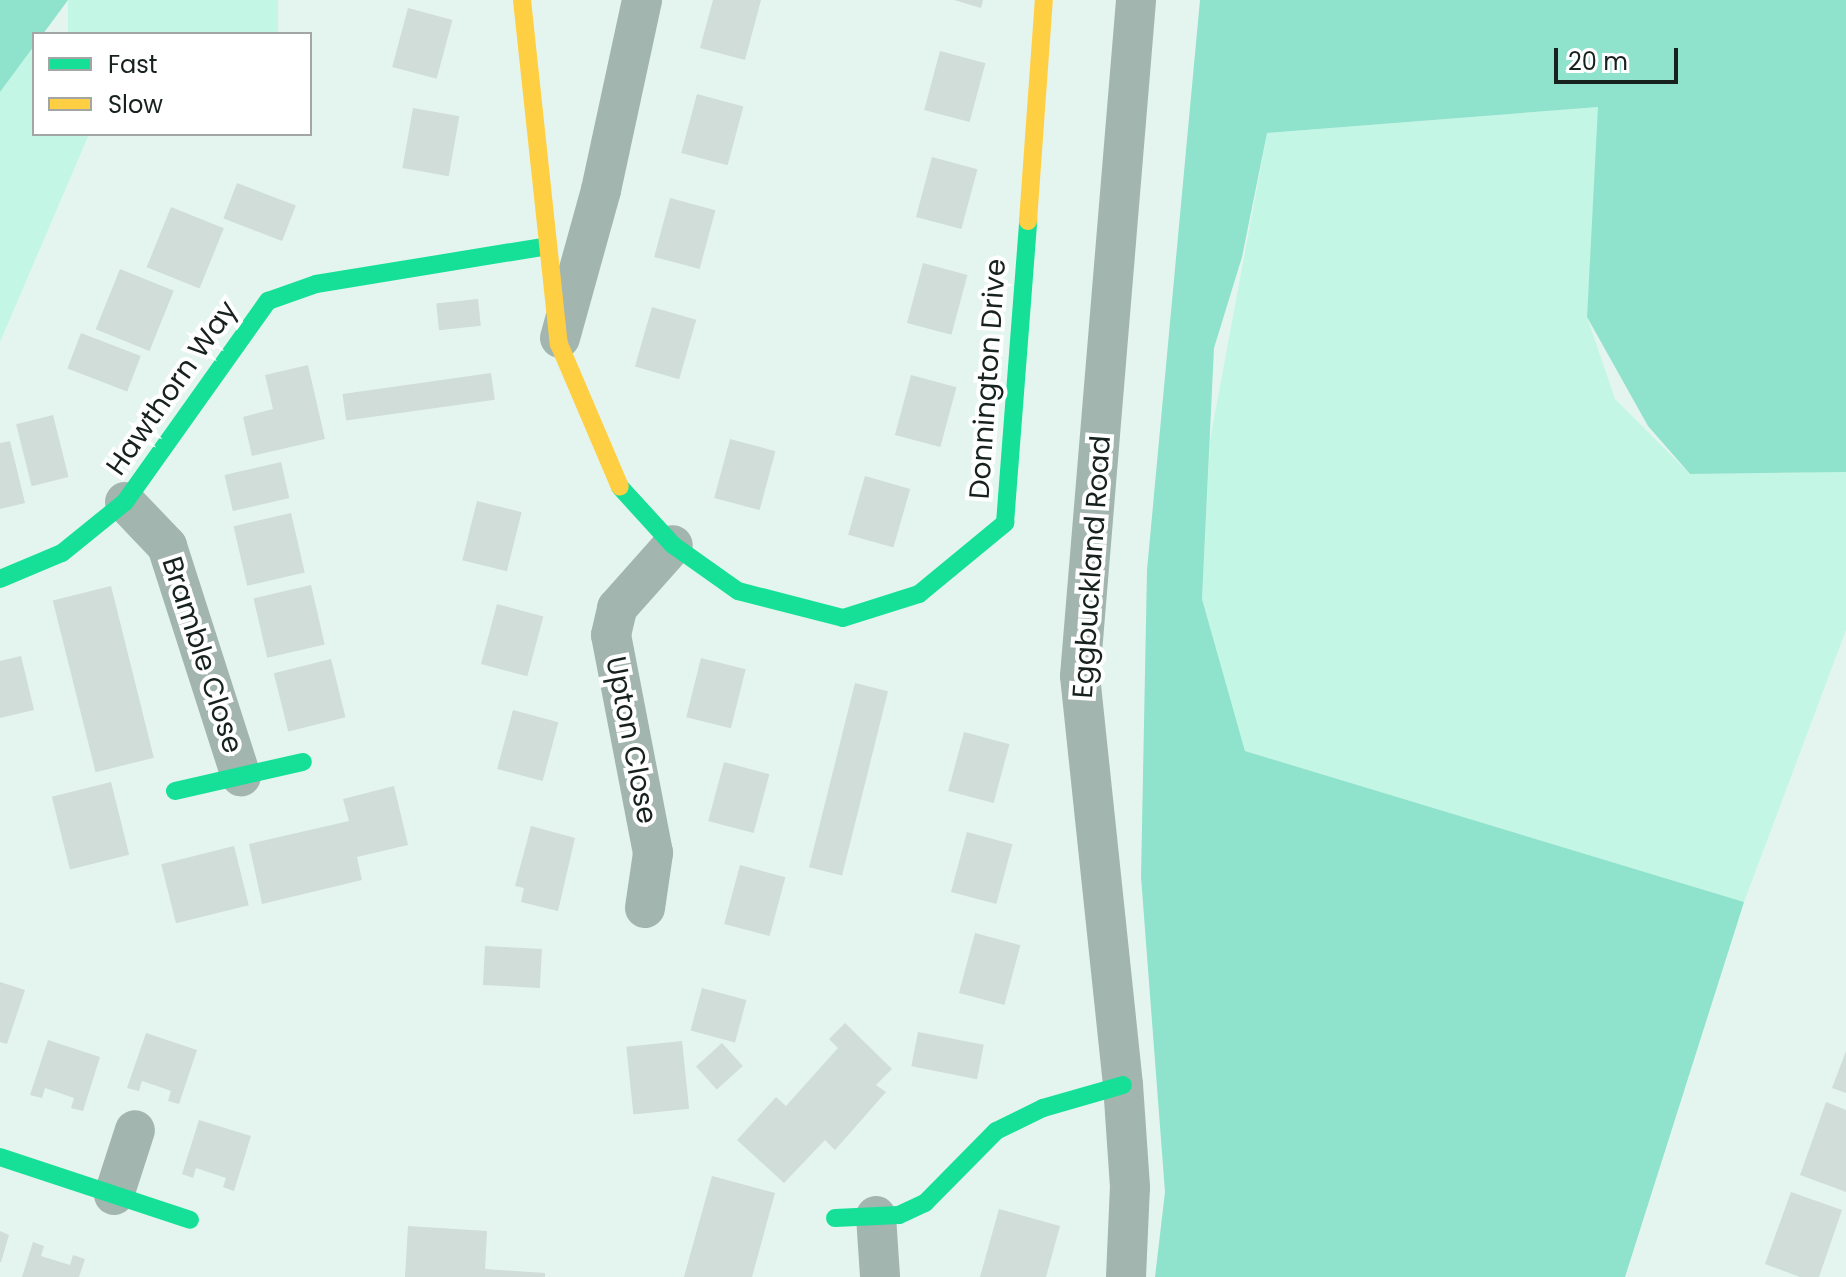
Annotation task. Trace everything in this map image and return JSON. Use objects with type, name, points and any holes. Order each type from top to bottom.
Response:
[{"type":"street","name":"Donnington Drive","points":[[522,0],[559,344],[621,489],[673,545],[738,591],[843,618],[919,594],[1005,523],[1044,0]]},
{"type":"street","points":[[559,344],[601,190],[642,0]]},
{"type":"street","name":"Eggbuckland Road","points":[[1126,1277],[1130,1187],[1123,1085],[1080,676],[1136,0]]},
{"type":"street","name":"Hawthorn Way","points":[[0,579],[62,553],[125,502],[268,301],[316,284],[548,246]]},
{"type":"street","name":"Bramble Close","points":[[125,502],[167,546],[241,776]]},
{"type":"street","name":"Upton Close","points":[[644,908],[653,853],[611,635],[617,608],[673,545]]},
{"type":"street","name":"Bramble Close","points":[[175,791],[303,762]]},
{"type":"street","points":[[835,1218],[899,1215],[925,1203],[996,1131],[1043,1108],[1123,1085]]},
{"type":"street","points":[[114,1195],[135,1130]]},
{"type":"street","points":[[0,1157],[190,1220]]},
{"type":"street","points":[[876,1216],[880,1277]]},
{"type":"green space","points":[[0,0],[68,0],[44,32],[32,32],[32,49],[0,92]]},
{"type":"green space","points":[[68,0],[278,0],[278,32],[68,32]]},
{"type":"green space","points":[[1200,0],[1846,0],[1846,472],[1690,474],[1648,426],[1587,317],[1598,107],[1267,133],[1242,257],[1214,348],[1202,599],[1245,751],[1744,902],[1625,1277],[1155,1277],[1165,1192],[1141,877],[1147,570]]},
{"type":"green space","points":[[32,49],[32,136],[88,136],[0,342],[0,92]]},
{"type":"green space","points":[[1599,107],[1587,317],[1615,399],[1690,474],[1820,472],[1846,464],[1846,630],[1744,902],[1245,751],[1202,599],[1210,440],[1267,133]]},
{"type":"building","points":[[713,0],[761,0],[745,60],[700,48]]},
{"type":"building","points":[[954,0],[983,0],[981,8]]},
{"type":"building","points":[[408,8],[452,20],[437,79],[392,67]]},
{"type":"building","points":[[940,51],[985,63],[970,122],[924,110]]},
{"type":"building","points":[[697,94],[743,106],[728,165],[681,153]]},
{"type":"building","points":[[413,108],[459,116],[449,176],[402,168]]},
{"type":"building","points":[[932,157],[977,169],[961,229],[916,217]]},
{"type":"building","points":[[237,183],[296,206],[282,241],[223,218]]},
{"type":"building","points":[[670,198],[715,210],[700,269],[654,257]]},
{"type":"building","points":[[171,207],[224,228],[200,289],[147,267]]},
{"type":"building","points":[[923,263],[967,275],[951,335],[907,323]]},
{"type":"building","points":[[120,269],[174,291],[149,351],[96,329]]},
{"type":"building","points":[[478,299],[481,326],[439,330],[436,303]]},
{"type":"building","points":[[652,307],[696,320],[679,379],[635,367]]},
{"type":"building","points":[[81,333],[141,356],[127,391],[67,368]]},
{"type":"building","points":[[308,365],[325,439],[252,456],[243,417],[273,409],[265,375]]},
{"type":"building","points":[[491,373],[495,400],[346,421],[342,394]]},
{"type":"building","points":[[911,375],[956,387],[940,447],[895,435]]},
{"type":"building","points":[[53,415],[68,477],[32,486],[16,424]]},
{"type":"building","points":[[730,439],[775,451],[760,510],[714,498]]},
{"type":"building","points":[[10,441],[25,503],[0,509],[0,443]]},
{"type":"building","points":[[281,462],[289,498],[233,511],[224,475]]},
{"type":"building","points":[[865,476],[910,489],[893,548],[848,535]]},
{"type":"building","points":[[477,501],[522,512],[507,571],[462,560]]},
{"type":"building","points":[[291,513],[305,572],[247,586],[234,526]]},
{"type":"building","points":[[311,585],[325,644],[267,658],[254,598]]},
{"type":"building","points":[[111,586],[154,758],[96,772],[53,601]]},
{"type":"building","points":[[497,604],[543,616],[527,676],[481,664]]},
{"type":"building","points":[[21,656],[34,710],[0,718],[0,661]]},
{"type":"building","points":[[701,658],[746,669],[731,728],[686,717]]},
{"type":"building","points":[[331,659],[346,717],[288,731],[274,673]]},
{"type":"building","points":[[855,683],[888,691],[842,876],[809,867]]},
{"type":"building","points":[[513,710],[558,722],[543,781],[497,769]]},
{"type":"building","points":[[964,732],[1009,744],[994,803],[948,791]]},
{"type":"building","points":[[724,762],[769,774],[754,833],[708,821]]},
{"type":"building","points":[[111,782],[129,855],[70,870],[52,797]]},
{"type":"building","points":[[394,786],[408,845],[357,857],[362,880],[262,904],[249,844],[349,821],[343,799]]},
{"type":"building","points":[[531,826],[575,838],[558,911],[521,902],[524,888],[515,886]]},
{"type":"building","points":[[967,832],[1012,844],[996,904],[951,892]]},
{"type":"building","points":[[234,846],[249,905],[176,923],[161,864]]},
{"type":"building","points":[[740,865],[785,877],[770,936],[724,924]]},
{"type":"building","points":[[975,933],[1020,945],[1004,1005],[959,993]]},
{"type":"building","points":[[485,946],[542,949],[540,988],[483,985]]},
{"type":"building","points":[[0,982],[25,990],[7,1044],[0,1042]]},
{"type":"building","points":[[702,988],[746,1000],[735,1042],[691,1031]]},
{"type":"building","points":[[845,1023],[892,1069],[876,1085],[886,1092],[835,1150],[825,1140],[784,1183],[737,1140],[776,1097],[786,1106],[838,1048],[829,1039]]},
{"type":"building","points":[[918,1032],[984,1045],[977,1079],[911,1066]]},
{"type":"building","points":[[146,1033],[197,1050],[179,1104],[168,1101],[171,1091],[142,1081],[139,1091],[127,1088]]},
{"type":"building","points":[[48,1040],[100,1057],[83,1111],[71,1108],[74,1098],[45,1088],[42,1098],[30,1095]]},
{"type":"building","points":[[682,1041],[689,1109],[633,1114],[626,1047]]},
{"type":"building","points":[[722,1043],[743,1066],[717,1089],[696,1066]]},
{"type":"building","points":[[1846,1051],[1846,1093],[1832,1088]]},
{"type":"building","points":[[1826,1102],[1846,1110],[1846,1192],[1800,1175]]},
{"type":"building","points":[[199,1120],[251,1136],[234,1191],[223,1187],[226,1178],[196,1168],[193,1178],[182,1174]]},
{"type":"building","points":[[712,1176],[775,1193],[752,1277],[684,1277]]},
{"type":"building","points":[[1791,1192],[1842,1210],[1819,1277],[1800,1277],[1765,1264]]},
{"type":"building","points":[[999,1209],[1060,1226],[1046,1277],[980,1277]]},
{"type":"building","points":[[408,1226],[487,1231],[485,1269],[545,1273],[545,1277],[405,1277]]},
{"type":"building","points":[[0,1231],[9,1235],[1,1262],[0,1262]]},
{"type":"building","points":[[33,1242],[44,1246],[41,1256],[70,1265],[73,1255],[85,1259],[79,1277],[22,1277]]},
{"type":"traffic: fast","points":[[620,487],[673,545],[738,591],[843,618],[919,594],[1005,523],[1028,221]]},
{"type":"traffic: fast","points":[[0,579],[62,553],[125,502],[268,301],[316,284],[548,246]]},
{"type":"traffic: fast","points":[[175,791],[303,762]]},
{"type":"traffic: fast","points":[[835,1218],[899,1215],[925,1203],[996,1131],[1043,1108],[1123,1085]]},
{"type":"traffic: fast","points":[[0,1157],[190,1220]]},
{"type":"traffic: slow","points":[[522,0],[559,344],[620,487]]},
{"type":"traffic: slow","points":[[1028,221],[1044,0]]}]
